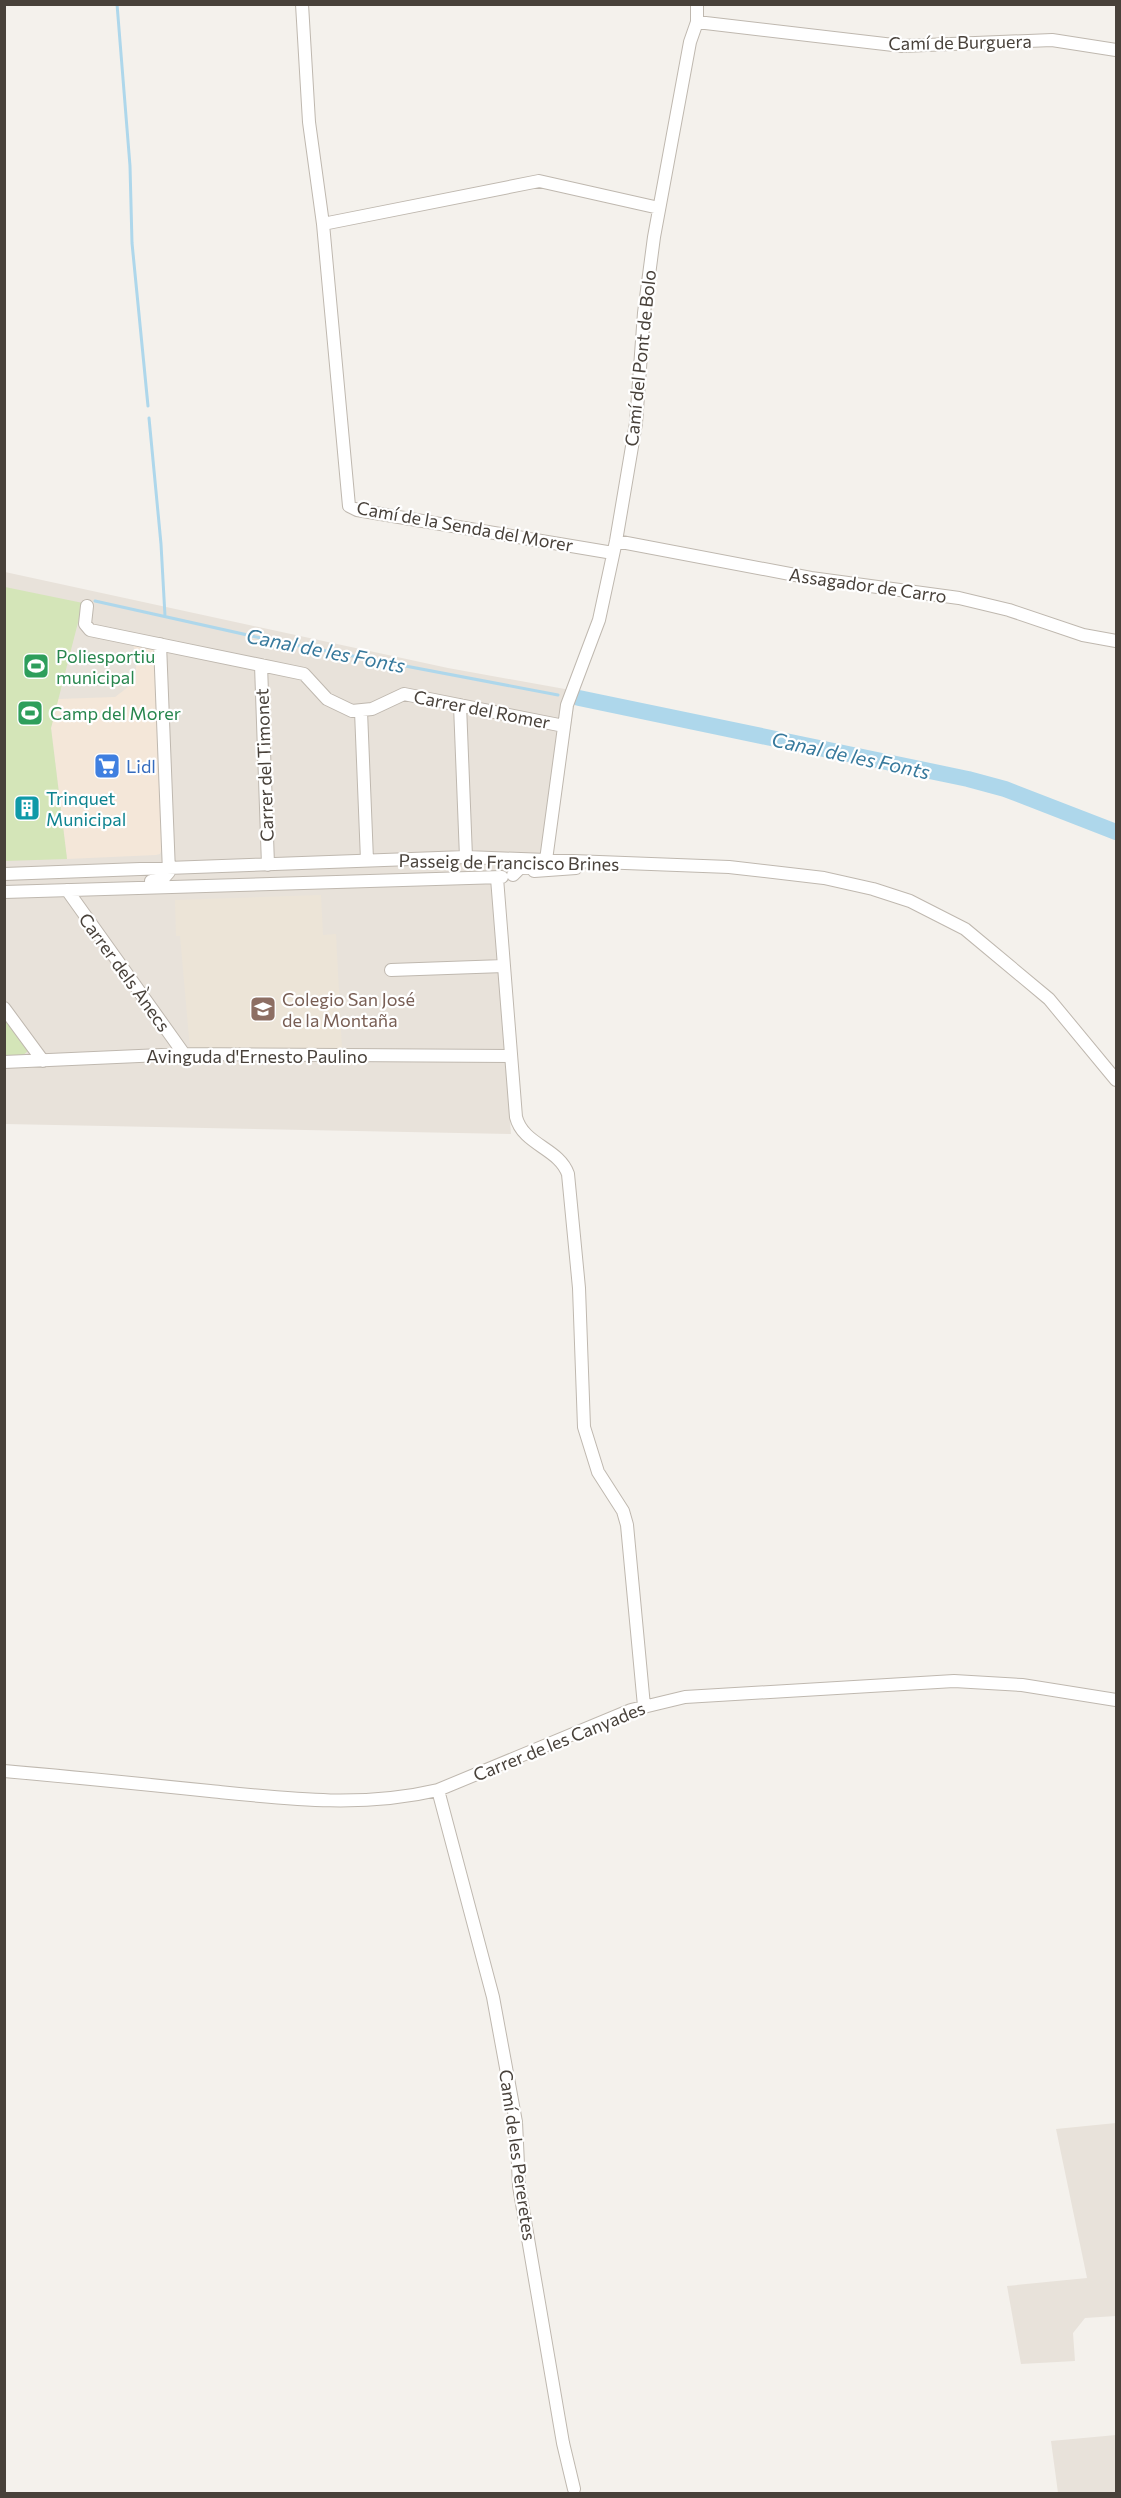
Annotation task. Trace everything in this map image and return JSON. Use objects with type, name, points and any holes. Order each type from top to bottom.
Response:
[{"type":"street","points":[[302,4],[309,122],[323,224],[539,181],[659,208]]},
{"type":"street","name":"Camí del Pont de Bolo","points":[[546,860],[567,705],[599,620],[636,423],[644,313],[659,208],[690,42],[697,22],[697,4]]},
{"type":"street","name":"Camí de Burguera","points":[[697,22],[902,45],[1052,40],[1116,50]]},
{"type":"street","name":"Camí de la Senda del Morer","points":[[323,224],[348,502],[352,508],[614,547]]},
{"type":"street","name":"Assagador de Carro","points":[[614,547],[968,600],[1009,610],[1083,635],[1116,641]]},
{"type":"street","points":[[87,606],[85,624],[90,630],[304,674],[327,699],[346,709],[361,711],[368,860]]},
{"type":"street","points":[[110,888],[116,883],[162,880],[169,872],[160,644]]},
{"type":"street","name":"Carrer del Timonet","points":[[261,665],[268,865]]},
{"type":"street","name":"Carrer del Romer","points":[[361,711],[384,705],[400,694],[564,726]]},
{"type":"street","points":[[460,705],[466,857]]},
{"type":"street","name":"Passeig de Francisco Brines","points":[[4,874],[466,857],[634,864]]},
{"type":"street","points":[[493,858],[503,876]]},
{"type":"street","points":[[507,859],[503,876],[504,966],[510,1056],[519,1127],[526,1136],[559,1160],[568,1174],[579,1288],[584,1426],[598,1472],[623,1511],[627,1525],[644,1706]]},
{"type":"street","points":[[503,876],[520,868],[540,867],[546,860]]},
{"type":"street","points":[[634,864],[729,867],[790,873],[873,889],[928,908],[965,929],[1036,986],[1061,1012],[1116,1080]]},
{"type":"street","name":"Passeig de Francisco Brines","points":[[4,892],[503,876],[634,864]]},
{"type":"street","name":"Carrer dels Ànecs","points":[[67,890],[184,1054]]},
{"type":"street","points":[[391,970],[504,966]]},
{"type":"street","points":[[4,1008],[43,1061]]},
{"type":"street","name":"Avinguda d'Ernesto Paulino","points":[[4,1062],[184,1054],[510,1056]]},
{"type":"street","name":"Carrer de les Canyades","points":[[4,1771],[300,1800],[351,1802],[412,1796],[438,1790],[644,1706],[685,1697],[921,1681],[1022,1685],[1116,1700]]},
{"type":"street","name":"Camí de les Pereretes","points":[[438,1790],[495,2008],[516,2122],[519,2186],[563,2443],[574,2489]]},
{"type":"shaded area","points":[[5,572],[448,668],[576,691],[554,848],[493,891],[511,1134],[5,1124]]},
{"type":"shaded area","name":"Lidl","points":[[132,643],[154,649],[162,848],[160,854],[156,855],[67,859],[51,728],[58,699],[115,697],[136,681],[136,653]]},
{"type":"shaded area","name":"Colegio San José de la Montaña","points":[[321,895],[323,935],[336,934],[342,1049],[190,1049],[180,936],[176,936],[175,900]]},
{"type":"shaded area","points":[[1116,2123],[1116,2316],[1085,2318],[1073,2333],[1075,2361],[1021,2364],[1007,2286],[1087,2278],[1056,2129]]},
{"type":"shaded area","points":[[1116,2435],[1116,2493],[1058,2493],[1051,2441]]},
{"type":"green space","name":"Poliesportiu municipal","points":[[5,587],[83,603],[51,728],[67,859],[5,861]]},
{"type":"green space","points":[[4,1014],[28,1047],[28,1051],[22,1056],[5,1057]]},
{"type":"waterway","points":[[117,4],[130,166],[132,243],[148,406]]},
{"type":"waterway","points":[[149,418],[161,544],[165,616]]},
{"type":"waterway","name":"Canal de les Fonts","points":[[95,601],[279,642],[558,695]]},
{"type":"waterway","name":"Canal de les Fonts","points":[[579,698],[968,779],[1005,789],[1116,832]]},
{"type":"place","name":"Poliesportiu municipal","points":[[36,666]]},
{"type":"place","name":"Camp del Morer","points":[[30,713]]},
{"type":"place","name":"Lidl","points":[[107,766]]},
{"type":"place","name":"Trinquet Municipal","points":[[27,808]]},
{"type":"place","name":"Colegio San José de la Montaña","points":[[263,1009]]}]
